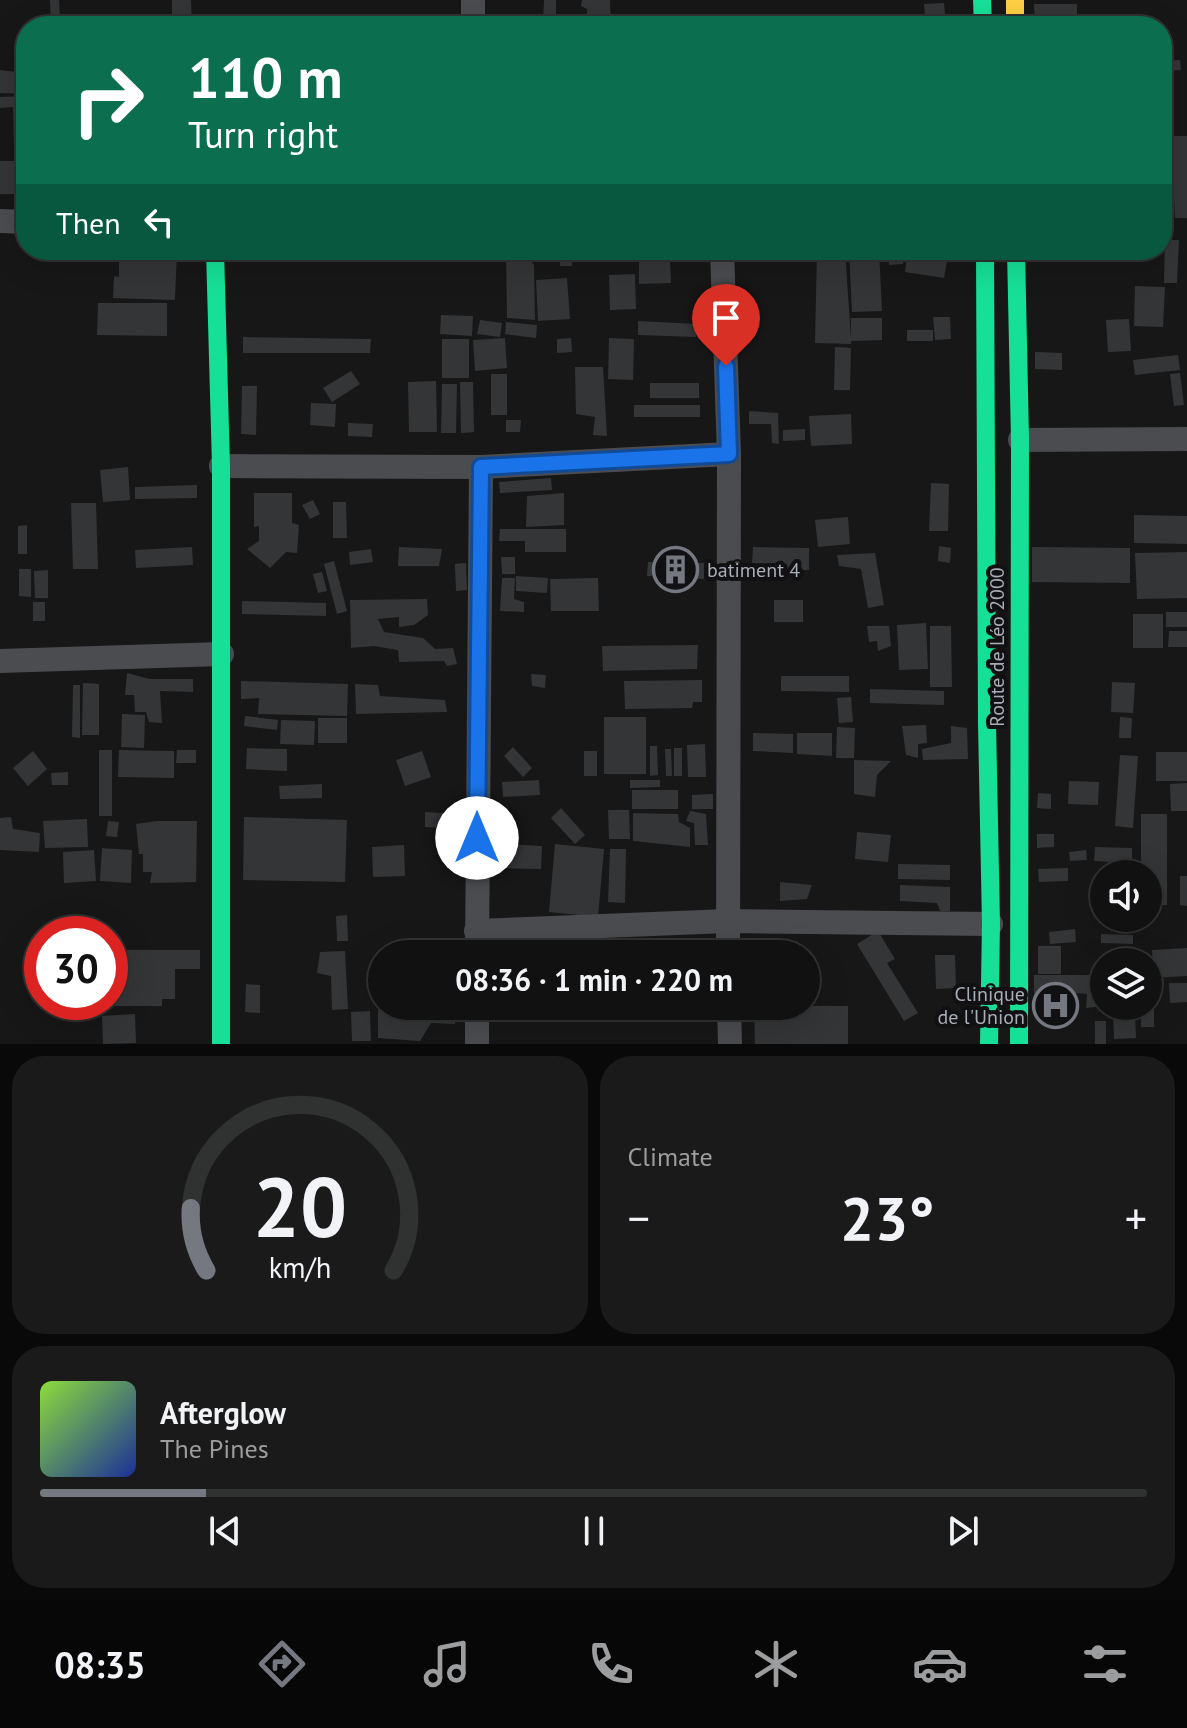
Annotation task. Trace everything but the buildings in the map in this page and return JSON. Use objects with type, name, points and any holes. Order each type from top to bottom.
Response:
[{"type":"street","points":[[215,260],[221,466],[221,1044]]},
{"type":"street","points":[[722,260],[729,454],[728,940]]},
{"type":"street","points":[[985,260],[991,924],[989,1044]]},
{"type":"street","name":"Route de Léo 2000","points":[[1016,260],[1020,440],[1019,1044]]},
{"type":"street","points":[[1020,440],[1187,439]]},
{"type":"street","points":[[221,466],[481,467],[729,454]]},
{"type":"street","points":[[476,940],[481,467]]},
{"type":"street","points":[[0,661],[222,654]]},
{"type":"street","points":[[500,940],[728,921],[991,924]]},
{"type":"street","points":[[477,1020],[477,1044]]},
{"type":"street","points":[[729,1020],[730,1044]]},
{"type":"traffic: fast","points":[[982,0],[983,16]]},
{"type":"traffic: fast","points":[[215,260],[221,466],[221,1044]]},
{"type":"traffic: fast","points":[[985,260],[991,924],[989,1044]]},
{"type":"traffic: fast","points":[[1016,260],[1020,440],[1019,1044]]},
{"type":"traffic: slow","points":[[1015,0],[1015,16]]},
{"type":"place","name":"batiment 4","points":[[676,570]]},
{"type":"place","name":"Clinique de l'Union","points":[[1056,1005]]},
{"type":"route","points":[[477,838],[481,467],[729,454],[726,366]]}]
